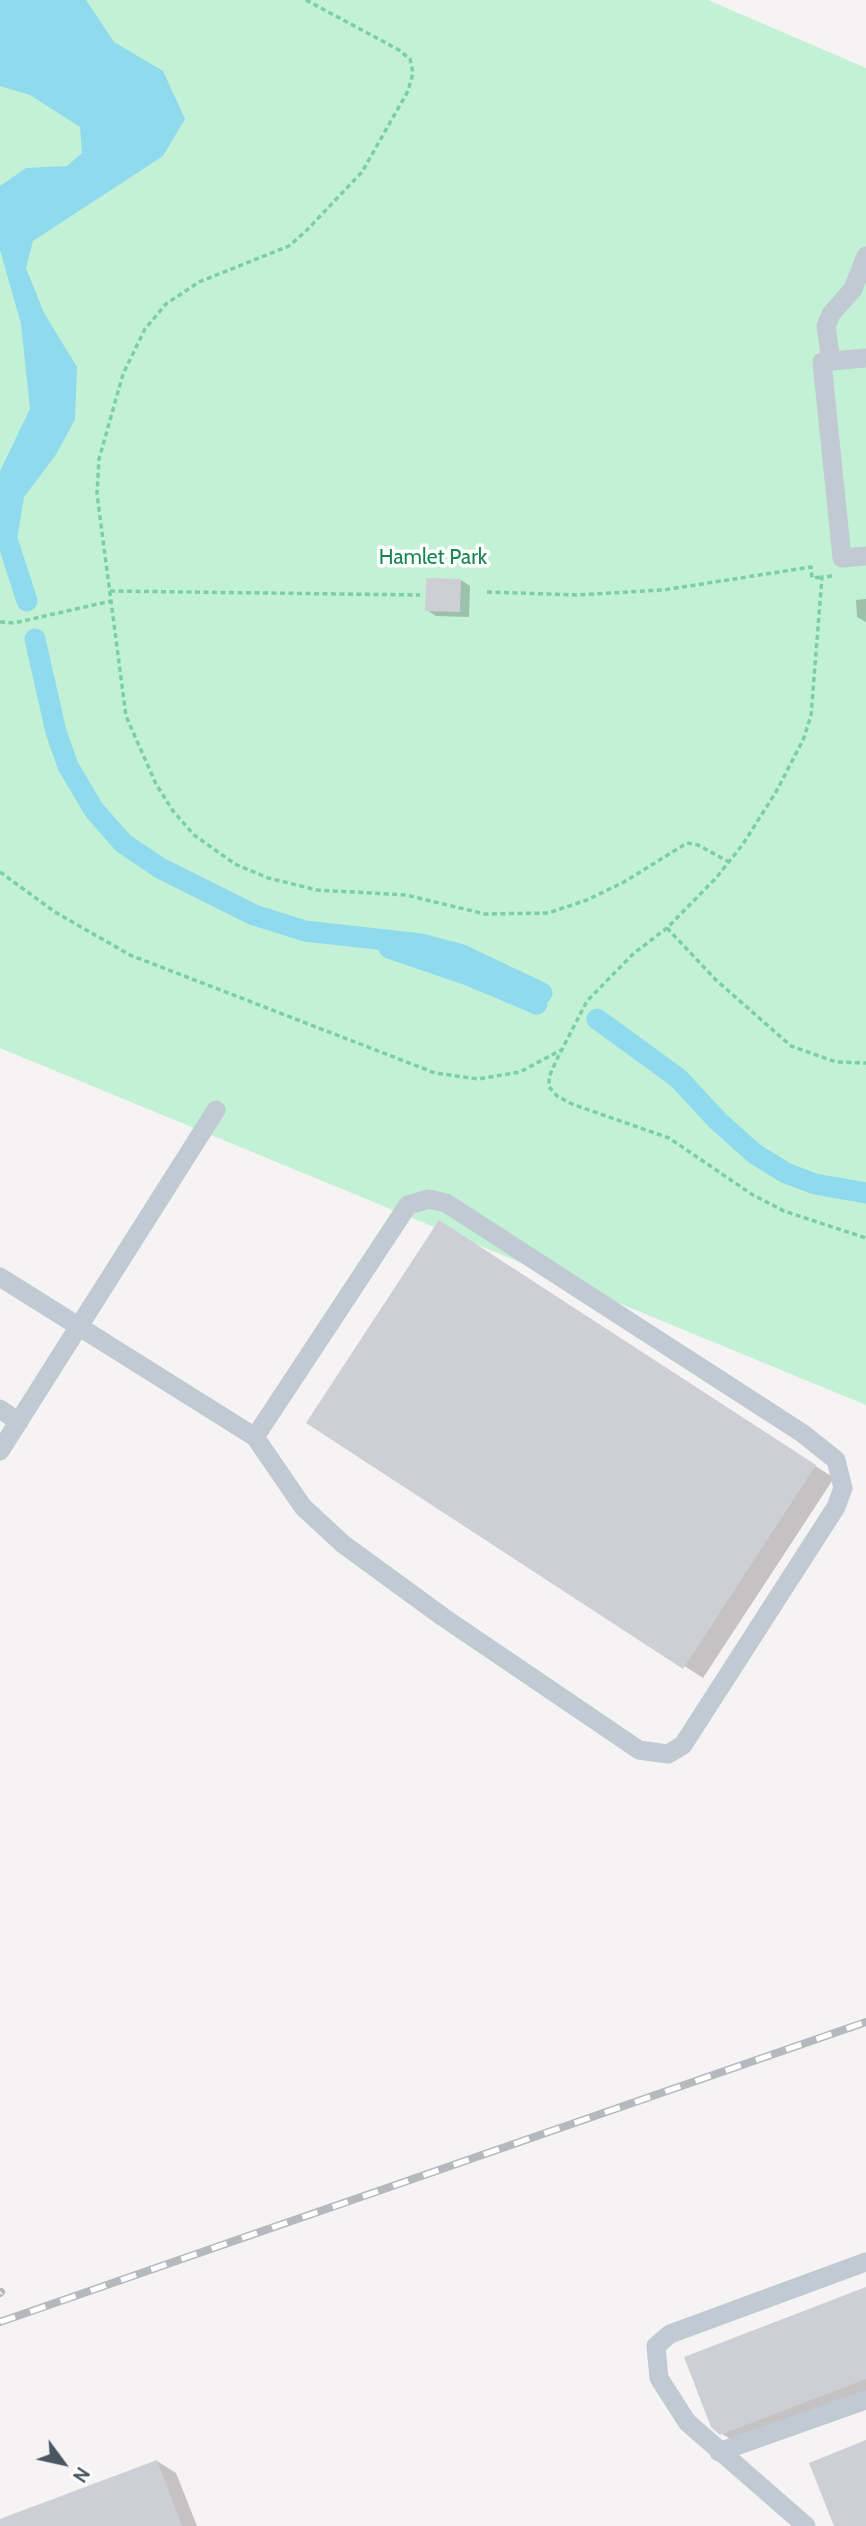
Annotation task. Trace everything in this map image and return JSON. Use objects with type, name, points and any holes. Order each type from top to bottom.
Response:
[{"type":"lane","points":[[831,361],[826,326],[831,314],[859,291],[866,256]]},
{"type":"lane","points":[[866,358],[822,362],[842,558],[866,556]]},
{"type":"lane","points":[[0,1451],[216,1110]]},
{"type":"lane","points":[[0,1277],[255,1437],[303,1507],[343,1544],[443,1617],[639,1749],[668,1754],[683,1745],[836,1507],[842,1488],[836,1460],[802,1433],[446,1203],[429,1199],[408,1205],[255,1437]]},
{"type":"lane","points":[[0,1409],[19,1422]]},
{"type":"lane","points":[[806,2526],[687,2422],[659,2378],[656,2346],[670,2334],[866,2262]]},
{"type":"lane","points":[[719,2452],[866,2400]]},
{"type":"path","points":[[306,0],[410,59],[413,73],[408,91],[362,172],[289,246],[199,282],[166,304],[145,329],[123,374],[99,458],[97,494],[126,716],[156,784],[173,811],[194,835],[235,864],[268,878],[317,891],[406,895],[485,914],[548,913],[587,900],[624,882],[687,843],[698,845],[729,862]]},
{"type":"path","points":[[487,592],[578,595],[663,590],[811,567],[811,578],[844,574]]},
{"type":"path","points":[[822,577],[811,716],[803,740],[776,792],[729,862],[667,928],[634,954],[587,1001],[549,1077],[549,1087],[557,1097],[668,1138],[753,1195],[784,1211],[866,1238]]},
{"type":"path","points":[[110,591],[420,595]]},
{"type":"path","points":[[0,622],[14,622],[111,601]]},
{"type":"path","points":[[0,872],[55,912],[130,955],[435,1073],[478,1079],[520,1072],[563,1049]]},
{"type":"path","points":[[667,928],[725,988],[791,1046],[836,1062],[866,1063]]},
{"type":"green space","name":"Hamlet Park","points":[[0,0],[708,0],[866,68],[866,1405],[0,1048]]},
{"type":"water","points":[[0,0],[86,0],[114,42],[163,71],[185,119],[163,156],[33,241],[26,268],[44,313],[77,367],[75,420],[55,456],[24,497],[17,539],[0,532],[0,471],[30,409],[21,324],[0,250],[0,186],[26,168],[67,166],[82,153],[80,127],[30,95],[0,86]]},
{"type":"building","points":[[426,578],[461,579],[460,612],[425,611]]},
{"type":"building","points":[[439,1220],[816,1465],[683,1669],[306,1423]]},
{"type":"building","points":[[866,2287],[866,2379],[720,2435],[711,2427],[684,2357]]},
{"type":"building","points":[[866,2440],[866,2526],[834,2526],[809,2463]]},
{"type":"building","points":[[157,2460],[182,2526],[0,2526],[0,2519]]},
{"type":"waterway","points":[[5,515],[7,539],[27,601]]},
{"type":"waterway","points":[[35,639],[56,732],[68,766],[94,810],[123,843],[160,868],[254,915],[305,931],[421,944],[462,955],[542,993]]},
{"type":"waterway","points":[[389,948],[468,975],[537,1004]]},
{"type":"waterway","points":[[597,1019],[678,1078],[718,1121],[755,1154],[786,1173],[815,1184],[866,1193]]},
{"type":"railway","points":[[0,2322],[866,2022]]}]
